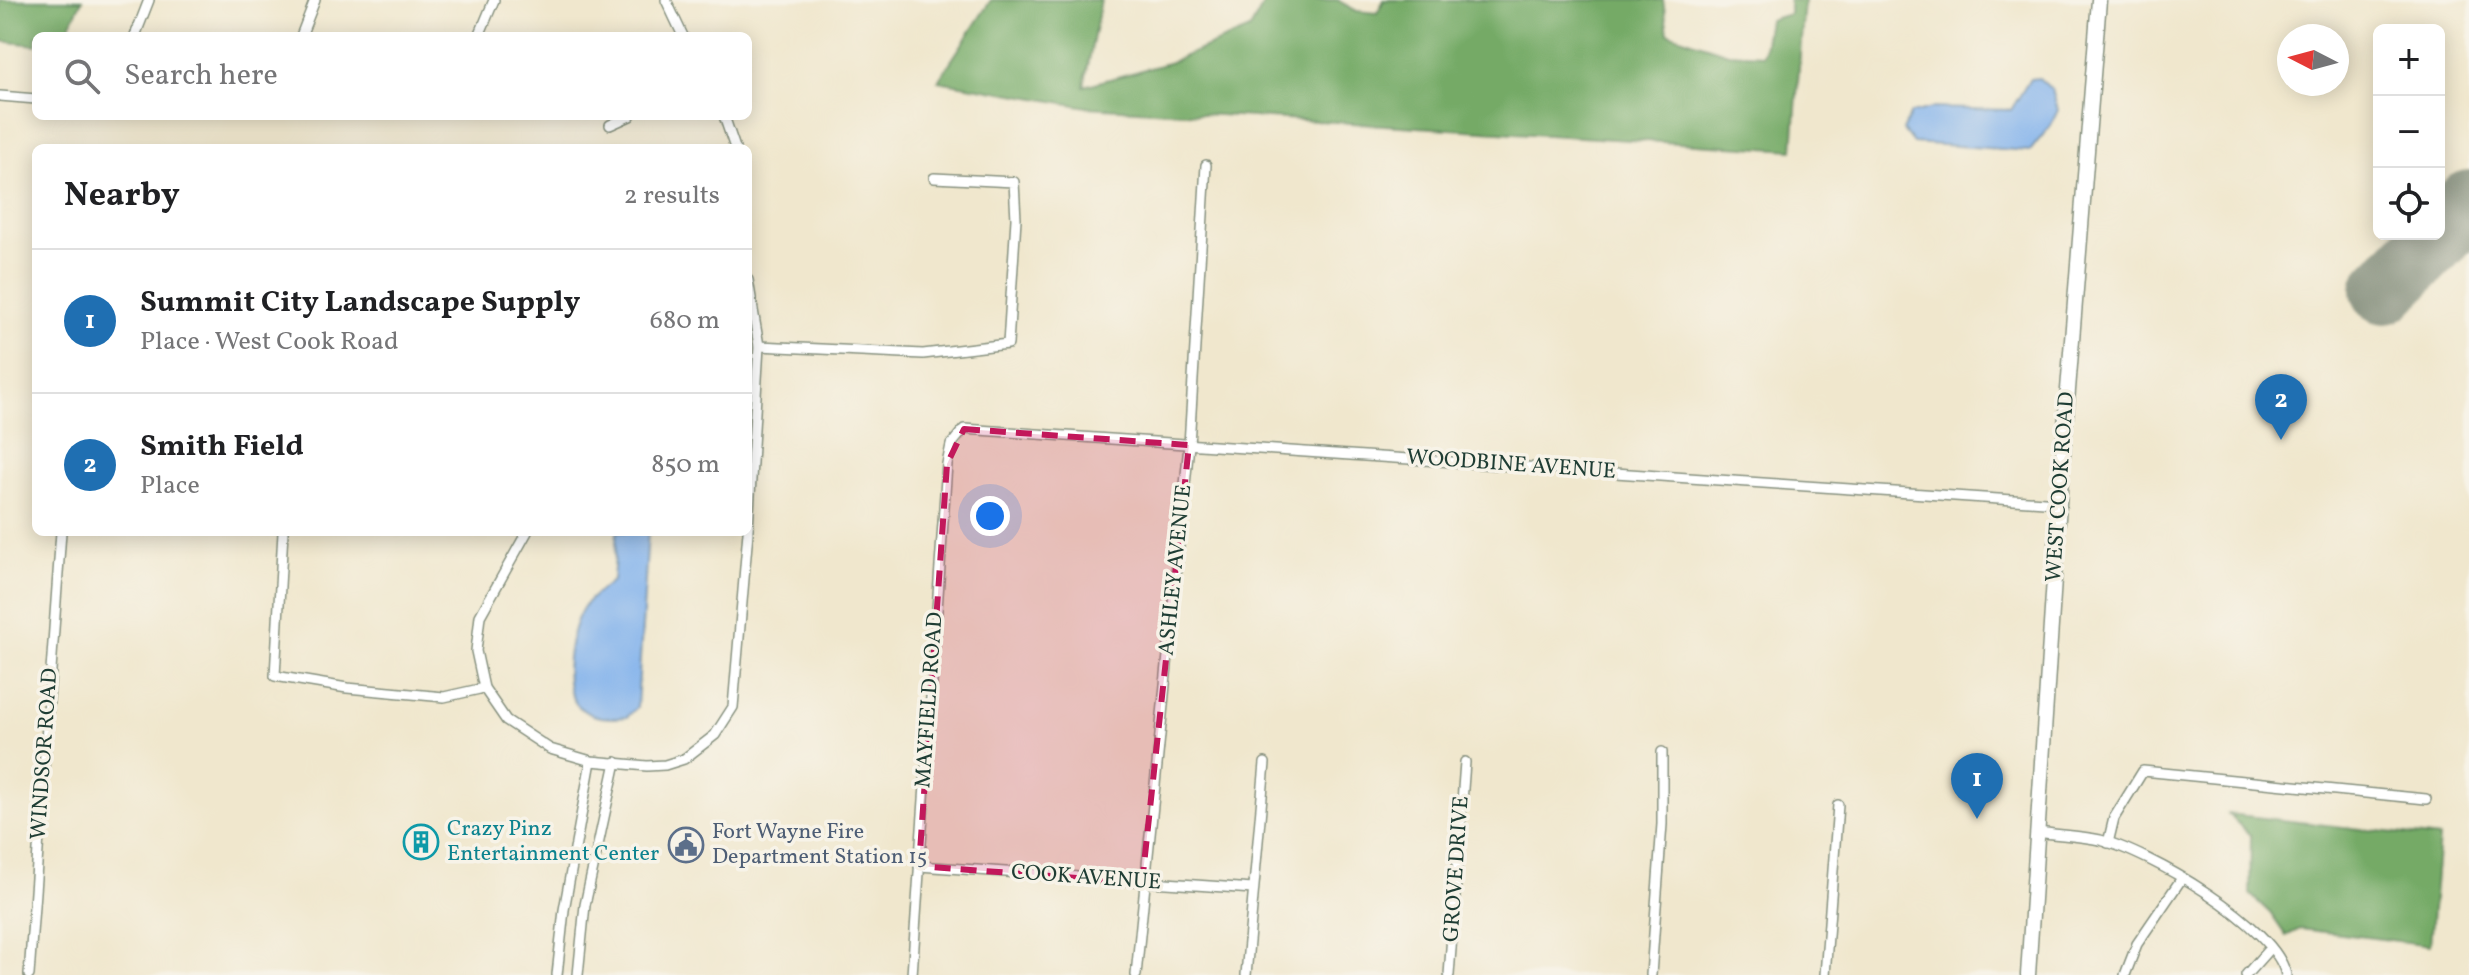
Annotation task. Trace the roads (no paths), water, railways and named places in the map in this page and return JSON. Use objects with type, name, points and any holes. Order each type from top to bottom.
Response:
[{"type":"main road","name":"WEST COOK ROAD","points":[[2028,975],[2059,503],[2099,0]]},
{"type":"street","points":[[137,32],[149,0]]},
{"type":"street","points":[[303,32],[315,0]]},
{"type":"street","points":[[481,32],[494,0]]},
{"type":"street","points":[[666,0],[681,32]]},
{"type":"street","points":[[0,96],[32,99]]},
{"type":"street","points":[[610,125],[621,120]]},
{"type":"street","points":[[725,120],[734,144]]},
{"type":"street","name":"ASHLEY AVENUE","points":[[1136,975],[1142,883],[1189,445],[1206,165]]},
{"type":"street","points":[[759,346],[923,354],[1008,344],[1016,219],[1014,182],[934,178]]},
{"type":"street","points":[[752,304],[759,346],[752,464]]},
{"type":"street","name":"WOODBINE AVENUE","points":[[964,429],[2059,503]]},
{"type":"street","name":"MAYFIELD ROAD","points":[[912,975],[947,464],[951,445],[964,429]]},
{"type":"street","name":"WINDSOR ROAD","points":[[29,975],[61,536]]},
{"type":"street","points":[[283,536],[275,676],[347,688],[444,697],[484,688]]},
{"type":"street","points":[[525,536],[480,616],[476,651],[484,688],[506,720],[550,749],[591,761],[665,765],[684,759],[715,735],[733,707],[748,536]]},
{"type":"street","points":[[1651,975],[1662,824],[1662,752]]},
{"type":"street","points":[[557,975],[591,761]]},
{"type":"street","points":[[578,975],[585,905],[616,762]]},
{"type":"street","name":"GROVE DRIVE","points":[[1449,975],[1465,762]]},
{"type":"street","points":[[1246,975],[1265,763]]},
{"type":"street","points":[[2108,843],[2114,818],[2143,771],[2426,799]]},
{"type":"street","points":[[1825,975],[1838,805]]},
{"type":"street","points":[[2038,832],[2108,843],[2182,878],[2221,902],[2259,933],[2284,965],[2286,975]]},
{"type":"street","points":[[575,849],[597,851]]},
{"type":"street","name":"COOK AVENUE","points":[[919,866],[1253,889]]},
{"type":"street","points":[[2125,975],[2137,944],[2182,878]]},
{"type":"street","points":[[2246,975],[2270,948]]},
{"type":"water","points":[[2039,78],[2052,90],[2058,110],[2051,125],[2030,151],[1913,143],[1903,130],[1911,113],[1932,108],[2011,110],[2030,79]]},
{"type":"water","points":[[617,536],[648,536],[637,707],[627,717],[609,718],[590,714],[579,707],[569,685],[567,671],[579,615],[588,602],[613,580]]},
{"type":"place","name":"Smith Field","points":[[2281,440]]},
{"type":"place","name":"Summit City Landscape Supply","points":[[1977,819]]},
{"type":"place","name":"Crazy Pinz Entertainment Center","points":[[421,842]]},
{"type":"place","name":"Fort Wayne Fire Department Station 15","points":[[686,845]]}]
